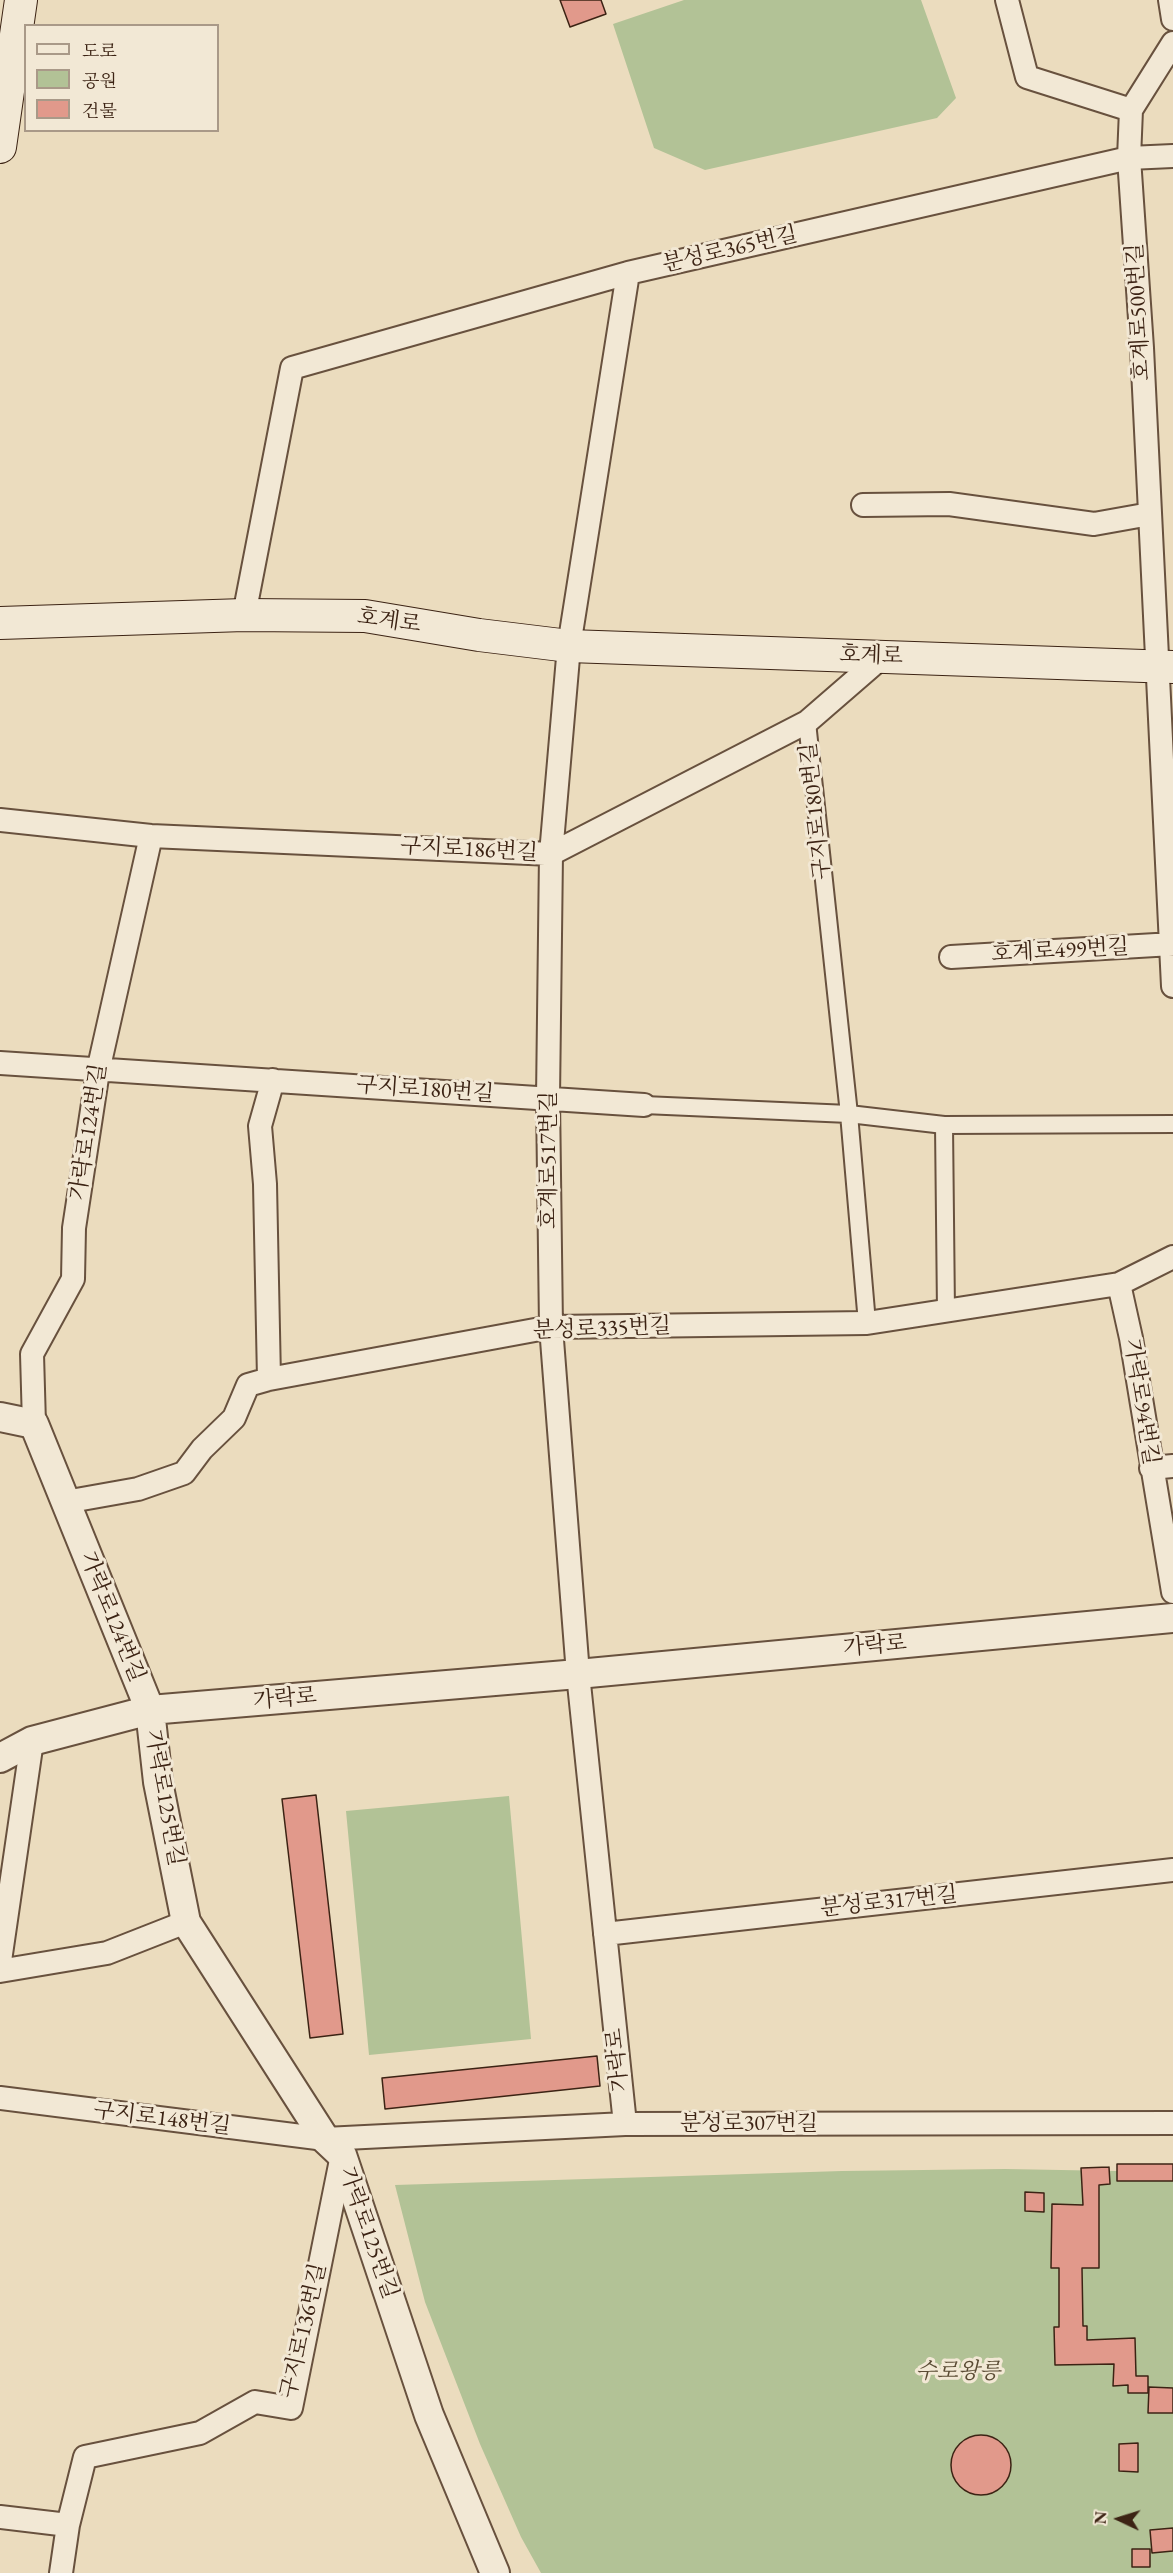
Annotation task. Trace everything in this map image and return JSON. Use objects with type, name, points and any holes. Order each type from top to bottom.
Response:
[{"type":"main road","points":[[0,147],[21,0]]},
{"type":"main road","name":"호계로","points":[[0,623],[244,615],[365,616],[479,635],[569,646],[1165,667]]},
{"type":"street","points":[[1007,0],[1027,77],[1131,110],[1173,43]]},
{"type":"street","points":[[1170,0],[1173,19]]},
{"type":"street","name":"호계로500번길","points":[[1131,110],[1130,158],[1150,514],[1165,667]]},
{"type":"street","name":"분성로365번길","points":[[244,615],[292,368],[628,273],[1130,158],[1173,156]]},
{"type":"street","points":[[569,646],[628,273]]},
{"type":"street","points":[[863,505],[949,504],[1094,524],[1150,514]]},
{"type":"street","name":"호계로517번길","points":[[569,646],[551,854],[549,1098],[551,1327],[578,1674]]},
{"type":"street","name":"구지로186번길","points":[[0,820],[151,836],[551,854],[807,722],[882,657]]},
{"type":"street","points":[[1165,667],[1173,986]]},
{"type":"street","name":"구지로180번길","points":[[807,722],[849,1114]]},
{"type":"street","name":"가락로124번길","points":[[150,1710],[34,1424],[32,1354],[73,1279],[74,1228],[98,1071],[151,836]]},
{"type":"street","name":"호계로499번길","points":[[951,957],[1171,944]]},
{"type":"street","name":"구지로180번길","points":[[0,1063],[644,1105],[849,1114],[944,1125],[1173,1124]]},
{"type":"street","points":[[270,1379],[265,1184],[260,1126],[273,1080]]},
{"type":"street","points":[[849,1114],[867,1323]]},
{"type":"street","points":[[944,1125],[946,1312]]},
{"type":"street","name":"분성로335번길","points":[[64,1502],[138,1489],[184,1473],[202,1449],[234,1418],[248,1385],[270,1379],[551,1327],[867,1323],[1119,1284],[1173,1257]]},
{"type":"street","name":"가락로94번길","points":[[1119,1284],[1162,1467],[1173,1592]]},
{"type":"street","points":[[0,1417],[34,1424]]},
{"type":"street","name":"가락로","points":[[0,1758],[32,1741],[150,1710],[578,1674],[1173,1618]]},
{"type":"street","name":"가락로","points":[[578,1674],[625,2124]]},
{"type":"street","name":"가락로125번길","points":[[150,1710],[158,1782],[186,1922],[333,2147],[429,2415],[495,2573]]},
{"type":"street","points":[[0,1962],[32,1741]]},
{"type":"street","name":"분성로317번길","points":[[605,1934],[1173,1870]]},
{"type":"street","points":[[0,1971],[107,1953],[186,1922]]},
{"type":"street","name":"구지로148번길","points":[[0,2098],[333,2147]]},
{"type":"street","name":"분성로307번길","points":[[333,2147],[625,2124],[1173,2123]]},
{"type":"street","name":"구지로136번길","points":[[61,2573],[68,2525],[85,2457],[200,2433],[255,2402],[291,2408],[333,2147]]},
{"type":"street","points":[[0,2517],[68,2525]]},
{"type":"green space","points":[[684,0],[921,0],[956,98],[937,118],[705,170],[654,148],[613,24]]},
{"type":"green space","points":[[509,1796],[531,2039],[369,2055],[346,1811]]},
{"type":"green space","name":"수로왕릉","points":[[1005,2169],[1173,2172],[1173,2573],[541,2573],[521,2537],[480,2444],[425,2302],[395,2185],[842,2171]]},
{"type":"building","points":[[560,0],[601,0],[606,14],[570,27]]},
{"type":"building","points":[[316,1795],[343,2034],[310,2038],[282,1799]]},
{"type":"building","points":[[597,2056],[600,2086],[385,2109],[382,2078]]},
{"type":"building","points":[[1117,2164],[1173,2164],[1173,2181],[1117,2181]]},
{"type":"building","points":[[1109,2167],[1110,2184],[1099,2185],[1099,2268],[1082,2268],[1083,2326],[1087,2326],[1087,2340],[1135,2338],[1136,2376],[1148,2376],[1148,2393],[1128,2393],[1128,2385],[1113,2386],[1114,2364],[1055,2365],[1054,2327],[1059,2327],[1059,2268],[1051,2268],[1052,2204],[1083,2205],[1081,2168]]},
{"type":"building","points":[[1025,2192],[1044,2193],[1044,2212],[1025,2211]]},
{"type":"building","points":[[1149,2387],[1173,2388],[1173,2413],[1148,2413]]},
{"type":"building","name":"수로왕릉","points":[[975,2435],[987,2435],[998,2440],[1006,2448],[1011,2465],[1009,2477],[998,2490],[987,2495],[975,2495],[964,2490],[956,2482],[951,2471],[951,2459],[956,2448],[964,2440]]},
{"type":"building","points":[[1138,2443],[1138,2472],[1119,2471],[1119,2444]]},
{"type":"building","points":[[1173,2528],[1173,2551],[1152,2553],[1150,2530]]},
{"type":"building","points":[[1132,2549],[1150,2549],[1150,2567],[1132,2567]]}]
